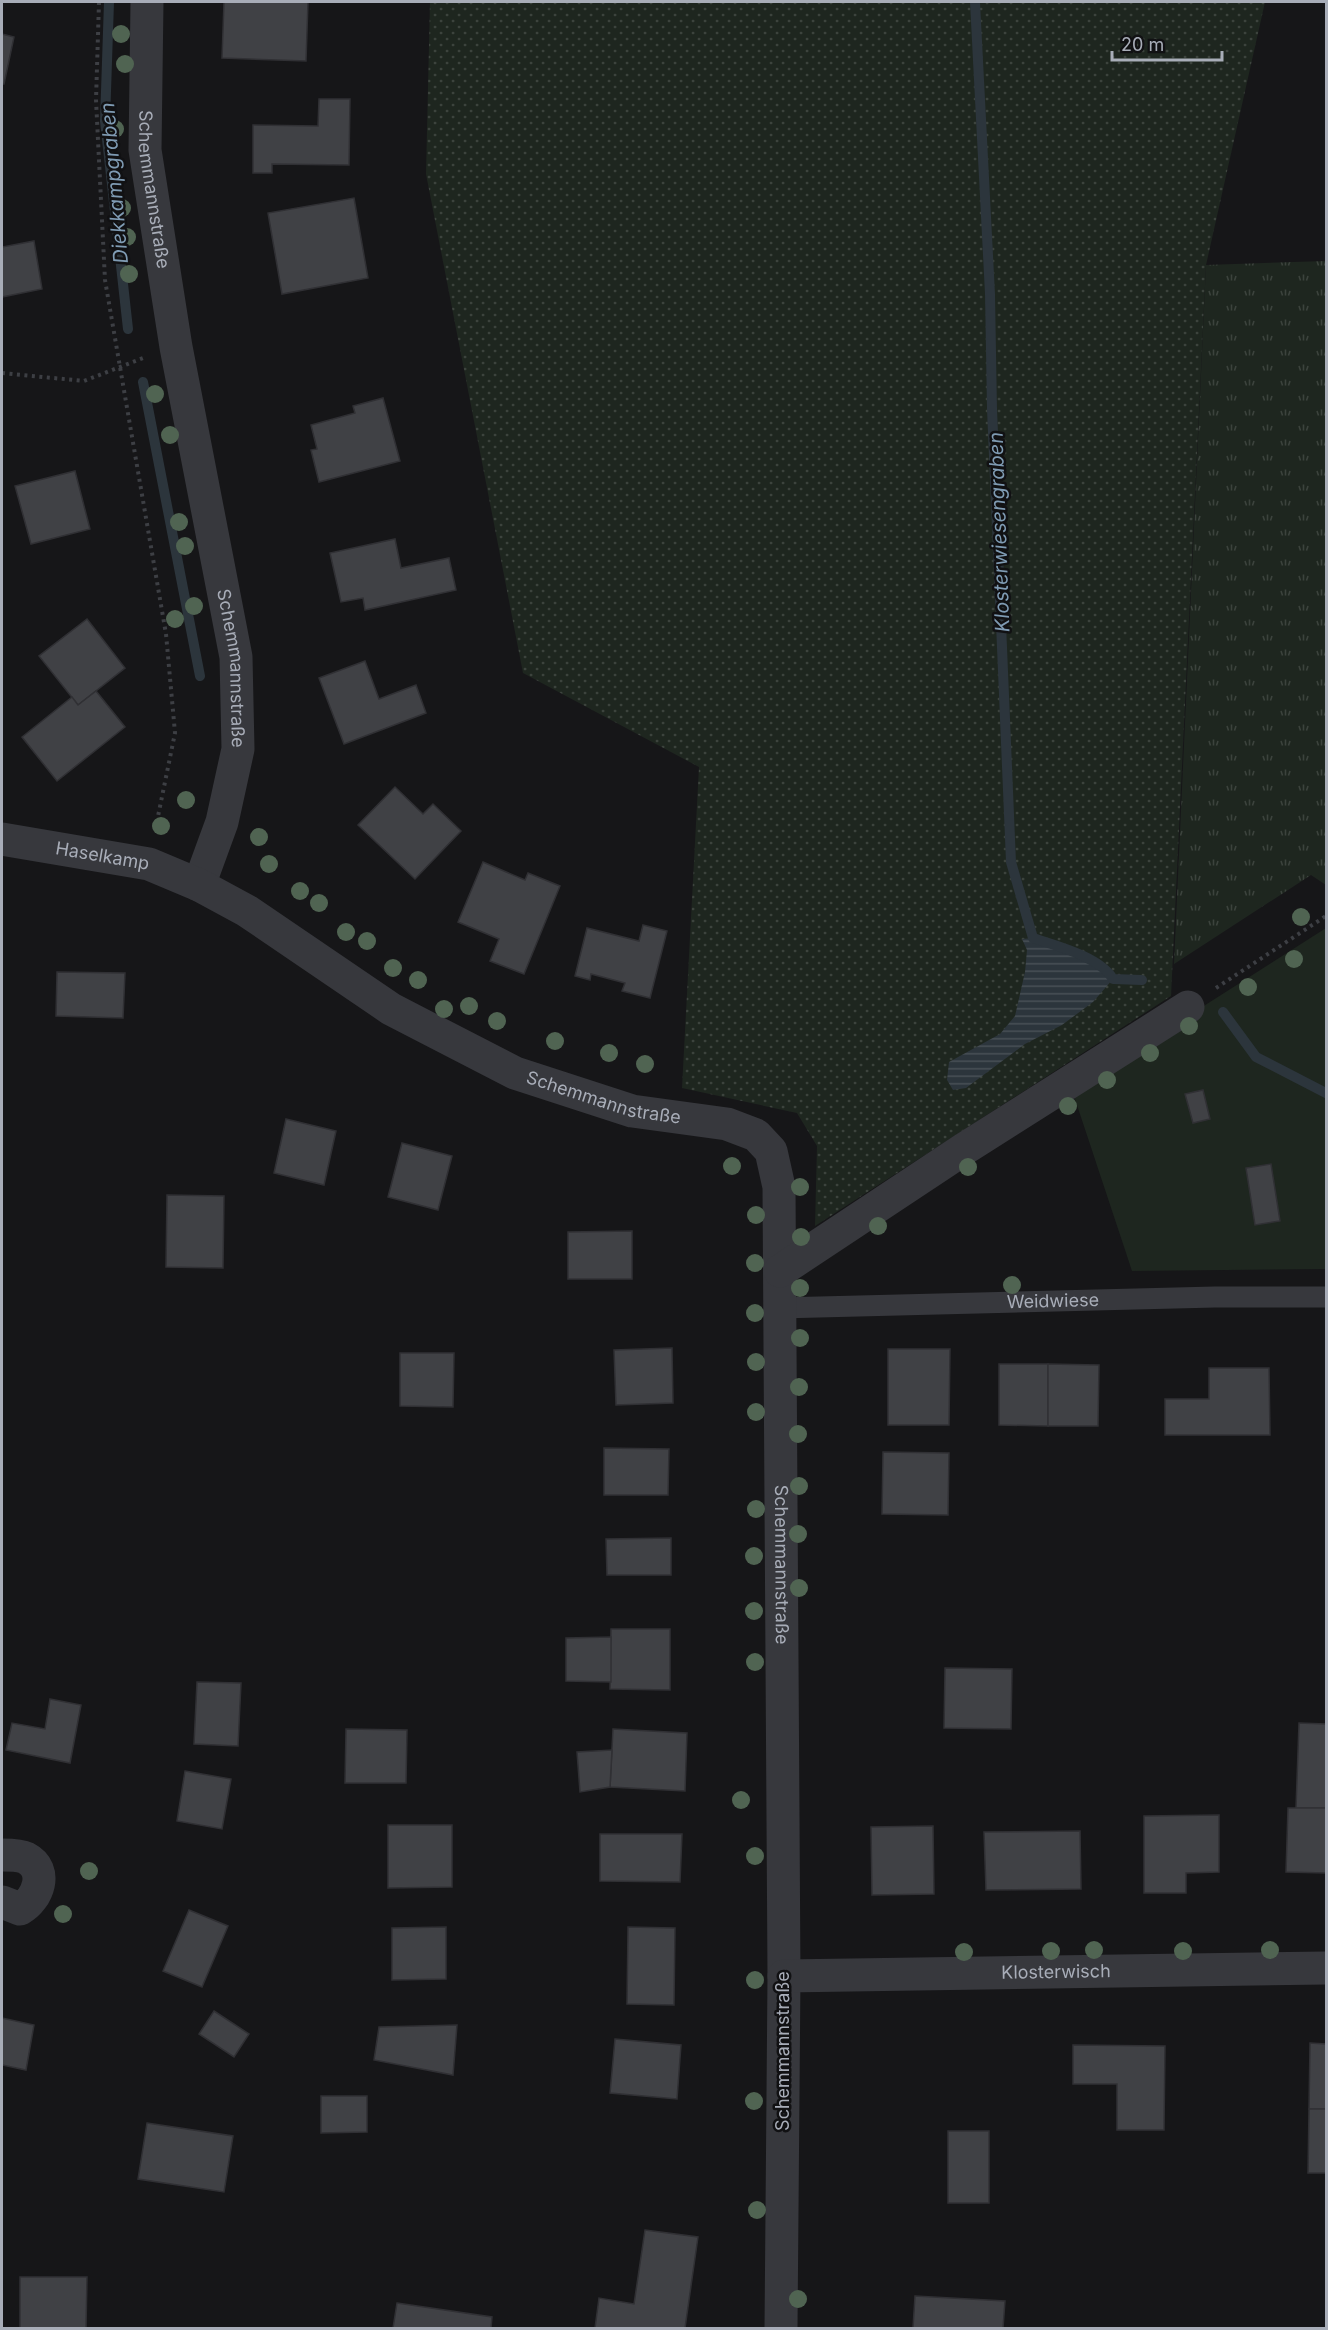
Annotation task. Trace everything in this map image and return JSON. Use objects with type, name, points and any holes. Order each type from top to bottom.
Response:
[{"type":"street","name":"Schemmannstraße","points":[[147,2],[145,150],[176,347],[236,657],[238,749],[222,822],[199,885],[246,912],[391,1009],[515,1073],[633,1111],[727,1124],[756,1135],[771,1151],[779,1187],[780,1271],[784,1976],[781,2328]]},
{"type":"street","name":"Haselkamp","points":[[2,839],[149,864],[199,885]]},
{"type":"street","points":[[780,1271],[964,1149],[1199,999]]},
{"type":"street","points":[[2,1855],[25,1857],[37,1867],[39,1882],[37,1893],[30,1903],[20,1909],[2,1902]]},
{"type":"street","name":"Klosterwisch","points":[[784,1976],[1326,1968]]},
{"type":"lane","name":"Weidwiese","points":[[779,1308],[1215,1297],[1326,1297]]},
{"type":"path","points":[[99,2],[96,100],[105,280],[166,634],[175,733],[149,864]]},
{"type":"path","points":[[2,373],[84,381],[176,347]]},
{"type":"path","points":[[1199,999],[1326,916]]},
{"type":"green space","points":[[430,2],[1265,2],[1206,265],[1171,996],[815,1226],[817,1146],[797,1113],[682,1088],[699,767],[523,673],[426,174]]},
{"type":"green space","points":[[1326,261],[1326,885],[1311,875],[1174,964],[1206,265]]},
{"type":"green space","points":[[1326,928],[1326,1269],[1132,1271],[1072,1090]]},
{"type":"shaded area","points":[[1033,938],[1088,958],[1107,971],[1113,979],[1093,1002],[1062,1025],[1025,1044],[966,1088],[953,1090],[947,1080],[949,1062],[1000,1034],[1015,1016],[1025,972],[1027,950],[1022,939]]},
{"type":"building","points":[[224,2],[308,2],[306,61],[222,58]]},
{"type":"building","points":[[2,34],[14,37],[4,84],[2,84]]},
{"type":"building","points":[[319,99],[350,99],[349,165],[272,164],[272,173],[253,173],[253,125],[318,126]]},
{"type":"building","points":[[354,198],[368,278],[282,294],[268,213]]},
{"type":"building","points":[[34,241],[42,289],[2,297],[2,247]]},
{"type":"building","points":[[383,398],[400,461],[319,482],[311,450],[317,449],[311,425],[355,413],[353,406]]},
{"type":"building","points":[[75,471],[90,529],[31,544],[15,486]]},
{"type":"building","points":[[395,539],[401,568],[449,558],[456,590],[365,610],[363,598],[341,602],[330,553]]},
{"type":"building","points":[[87,619],[125,668],[78,705],[39,656]]},
{"type":"building","points":[[365,661],[379,699],[416,685],[426,713],[344,744],[319,678]]},
{"type":"building","points":[[96,691],[125,727],[57,781],[22,737],[72,697],[78,705]]},
{"type":"building","points":[[395,787],[423,814],[433,804],[461,831],[415,879],[358,825]]},
{"type":"building","points":[[483,862],[525,880],[528,873],[560,886],[524,974],[490,961],[499,939],[458,922]]},
{"type":"building","points":[[643,925],[667,931],[650,998],[622,991],[625,983],[591,974],[590,980],[575,976],[587,928],[639,941]]},
{"type":"building","points":[[57,972],[125,973],[123,1018],[56,1016]]},
{"type":"building","points":[[1203,1090],[1210,1119],[1193,1123],[1185,1094]]},
{"type":"building","points":[[286,1119],[336,1131],[324,1185],[274,1173]]},
{"type":"building","points":[[402,1143],[452,1156],[438,1210],[388,1197]]},
{"type":"building","points":[[1271,1164],[1280,1221],[1255,1225],[1246,1168]]},
{"type":"building","points":[[167,1195],[224,1196],[223,1268],[166,1267]]},
{"type":"building","points":[[632,1231],[632,1279],[568,1279],[568,1232]]},
{"type":"building","points":[[672,1348],[673,1403],[616,1405],[614,1350]]},
{"type":"building","points":[[888,1349],[950,1349],[949,1425],[888,1425]]},
{"type":"building","points":[[400,1353],[454,1353],[453,1407],[400,1406]]},
{"type":"building","points":[[999,1364],[1048,1364],[1048,1426],[999,1425]]},
{"type":"building","points":[[1048,1364],[1099,1365],[1098,1426],[1048,1426]]},
{"type":"building","points":[[1209,1368],[1269,1368],[1270,1435],[1165,1435],[1165,1399],[1209,1399]]},
{"type":"building","points":[[604,1448],[669,1449],[668,1495],[604,1495]]},
{"type":"building","points":[[883,1452],[949,1453],[948,1515],[882,1514]]},
{"type":"building","points":[[671,1538],[671,1575],[607,1575],[606,1539]]},
{"type":"building","points":[[611,1629],[670,1629],[670,1690],[610,1689]]},
{"type":"building","points":[[611,1637],[611,1682],[566,1681],[566,1638]]},
{"type":"building","points":[[945,1668],[1012,1669],[1011,1729],[944,1728]]},
{"type":"building","points":[[197,1682],[241,1683],[238,1746],[194,1744]]},
{"type":"building","points":[[50,1699],[81,1705],[70,1763],[6,1750],[12,1723],[45,1729]]},
{"type":"building","points":[[1299,1723],[1326,1724],[1326,1808],[1296,1808]]},
{"type":"building","points":[[346,1729],[407,1730],[406,1783],[345,1783]]},
{"type":"building","points":[[613,1729],[687,1733],[685,1791],[610,1787]]},
{"type":"building","points":[[612,1750],[610,1787],[580,1792],[577,1752]]},
{"type":"building","points":[[185,1771],[231,1779],[222,1829],[177,1821]]},
{"type":"building","points":[[1288,1808],[1326,1808],[1326,1873],[1286,1872]]},
{"type":"building","points":[[1219,1815],[1219,1872],[1186,1873],[1186,1893],[1144,1893],[1144,1816]]},
{"type":"building","points":[[388,1825],[452,1825],[452,1887],[388,1888]]},
{"type":"building","points":[[933,1826],[934,1894],[872,1895],[871,1827]]},
{"type":"building","points":[[1080,1831],[1081,1889],[986,1890],[984,1832]]},
{"type":"building","points":[[600,1834],[682,1834],[680,1882],[600,1881]]},
{"type":"building","points":[[189,1910],[228,1926],[202,1987],[163,1971]]},
{"type":"building","points":[[446,1927],[446,1979],[392,1980],[392,1928]]},
{"type":"building","points":[[628,1927],[675,1928],[674,2005],[627,2004]]},
{"type":"building","points":[[214,2011],[249,2034],[234,2057],[199,2034]]},
{"type":"building","points":[[2,2018],[34,2025],[26,2070],[2,2065]]},
{"type":"building","points":[[457,2025],[453,2075],[374,2060],[379,2027]]},
{"type":"building","points":[[615,2039],[681,2045],[677,2099],[610,2093]]},
{"type":"building","points":[[1310,2043],[1326,2044],[1326,2109],[1309,2109]]},
{"type":"building","points":[[1073,2045],[1165,2046],[1164,2130],[1117,2130],[1117,2084],[1073,2084]]},
{"type":"building","points":[[321,2096],[367,2096],[367,2132],[321,2133]]},
{"type":"building","points":[[1309,2109],[1326,2109],[1326,2173],[1308,2173]]},
{"type":"building","points":[[147,2123],[233,2136],[224,2192],[138,2179]]},
{"type":"building","points":[[948,2131],[989,2131],[989,2203],[948,2203]]},
{"type":"building","points":[[645,2230],[698,2237],[685,2328],[595,2328],[599,2298],[634,2304]]},
{"type":"building","points":[[20,2277],[87,2277],[86,2328],[20,2328]]},
{"type":"building","points":[[915,2296],[1005,2301],[1003,2328],[913,2328]]},
{"type":"building","points":[[397,2303],[492,2317],[491,2328],[393,2328]]},
{"type":"waterway","name":"Diekkampgraben","points":[[109,2],[105,121],[128,329]]},
{"type":"waterway","name":"Klosterwiesengraben","points":[[975,2],[990,294],[992,409],[1011,862],[1033,938],[1088,958],[1107,971],[1113,979],[1142,980]]},
{"type":"waterway","name":"Diekkampgraben","points":[[143,382],[200,676]]},
{"type":"waterway","name":"Klosterwiesengraben","points":[[1223,1012],[1256,1057],[1326,1093]]}]
